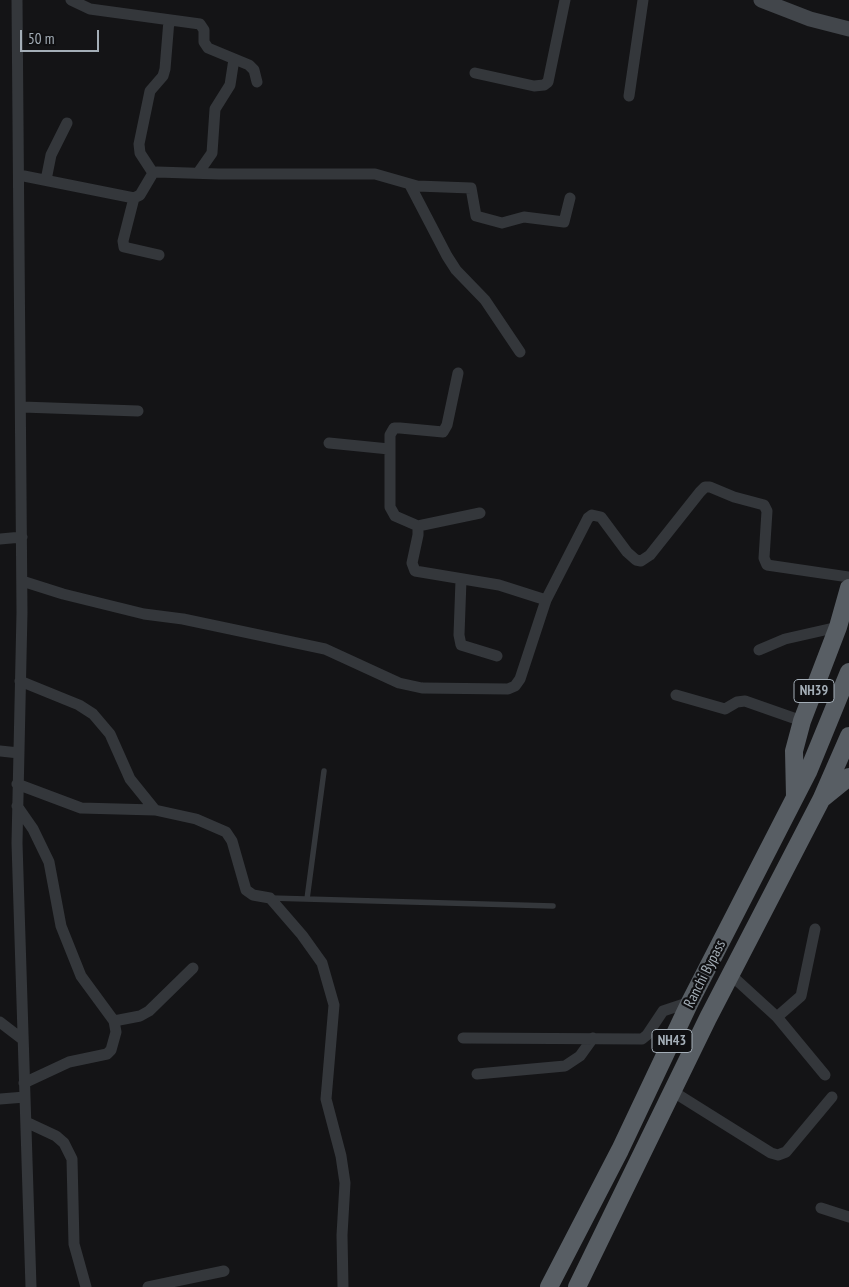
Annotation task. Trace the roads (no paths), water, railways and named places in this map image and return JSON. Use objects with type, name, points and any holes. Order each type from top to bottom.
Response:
[{"type":"highway","name":"NH39","points":[[795,796],[794,751],[802,722],[838,628],[849,588]]},
{"type":"highway","name":"NH43","points":[[795,796],[808,772],[849,672]]},
{"type":"highway","name":"NH43","points":[[821,800],[849,736]]},
{"type":"highway","points":[[821,800],[849,777]]},
{"type":"highway","name":"Ranchi Bypass","points":[[549,1287],[620,1150],[690,1002],[795,796]]},
{"type":"highway","name":"Ranchi Bypass","points":[[576,1287],[672,1091],[821,800]]},
{"type":"main road","points":[[766,1],[810,19],[849,29]]},
{"type":"street","points":[[17,0],[22,407],[22,581],[17,806],[22,1038],[31,1287]]},
{"type":"street","points":[[71,0],[90,9],[200,24],[204,30],[204,42],[208,48],[252,67],[257,82]]},
{"type":"street","points":[[475,73],[534,86],[544,85],[548,82],[565,0]]},
{"type":"street","points":[[630,96],[642,0]]},
{"type":"street","points":[[153,173],[140,153],[139,144],[150,91],[163,76],[165,69],[169,20]]},
{"type":"street","points":[[198,173],[212,153],[215,109],[230,85],[234,59]]},
{"type":"street","points":[[46,180],[51,155],[67,122]]},
{"type":"street","points":[[19,175],[134,198],[142,193],[153,173]]},
{"type":"street","points":[[153,173],[375,174],[410,185],[471,188],[476,216],[502,223],[524,217],[564,222],[570,198]]},
{"type":"street","points":[[410,185],[456,270],[485,300],[520,352]]},
{"type":"street","points":[[134,198],[123,241],[124,247],[159,255]]},
{"type":"street","points":[[458,373],[445,430],[439,432],[394,428],[390,435],[390,507],[395,516],[418,526],[480,513]]},
{"type":"street","points":[[22,407],[138,411]]},
{"type":"street","points":[[329,444],[389,449]]},
{"type":"street","points":[[22,581],[63,594],[144,614],[183,619],[325,649],[399,683],[422,688],[508,689],[515,686],[520,679],[546,600],[592,515],[601,517],[627,552],[636,560],[641,561],[650,555],[705,487],[710,487],[734,497],[764,505],[767,512],[764,558],[767,565],[849,577]]},
{"type":"street","points":[[418,526],[412,563],[415,571],[499,585],[546,600]]},
{"type":"street","points":[[0,539],[22,537]]},
{"type":"street","points":[[461,580],[459,635],[461,645],[497,656]]},
{"type":"street","points":[[759,650],[785,639],[838,628]]},
{"type":"street","points":[[20,681],[79,705],[93,714],[110,734],[130,779],[155,810]]},
{"type":"street","points":[[676,695],[724,709],[737,702],[745,701],[802,722]]},
{"type":"street","points":[[0,751],[19,753]]},
{"type":"street","points":[[17,784],[81,808],[155,810],[196,819],[226,832],[232,840],[246,890],[253,895],[270,898],[302,935],[322,963],[334,1005],[326,1098],[341,1156],[344,1176],[343,1287]]},
{"type":"street","points":[[17,806],[34,829],[49,862],[61,926],[81,976],[114,1021],[116,1032],[111,1050],[107,1054],[69,1062],[24,1083]]},
{"type":"street","points":[[777,1017],[801,996],[815,929]]},
{"type":"street","points":[[114,1021],[140,1016],[149,1011],[193,968]]},
{"type":"street","points":[[731,975],[777,1017],[824,1076]]},
{"type":"street","points":[[463,1038],[642,1039],[664,1011],[690,1002]]},
{"type":"street","points":[[0,1022],[22,1038]]},
{"type":"street","points":[[477,1074],[565,1066],[580,1056],[592,1038]]},
{"type":"street","points":[[672,1091],[771,1153],[778,1155],[786,1152],[832,1097]]},
{"type":"street","points":[[0,1099],[25,1097]]},
{"type":"street","points":[[26,1122],[56,1136],[64,1143],[72,1159],[74,1244],[86,1287]]},
{"type":"street","points":[[821,1208],[849,1217]]},
{"type":"street","points":[[148,1287],[224,1271]]},
{"type":"lane","points":[[306,899],[324,771]]},
{"type":"lane","points":[[270,898],[553,906]]}]
